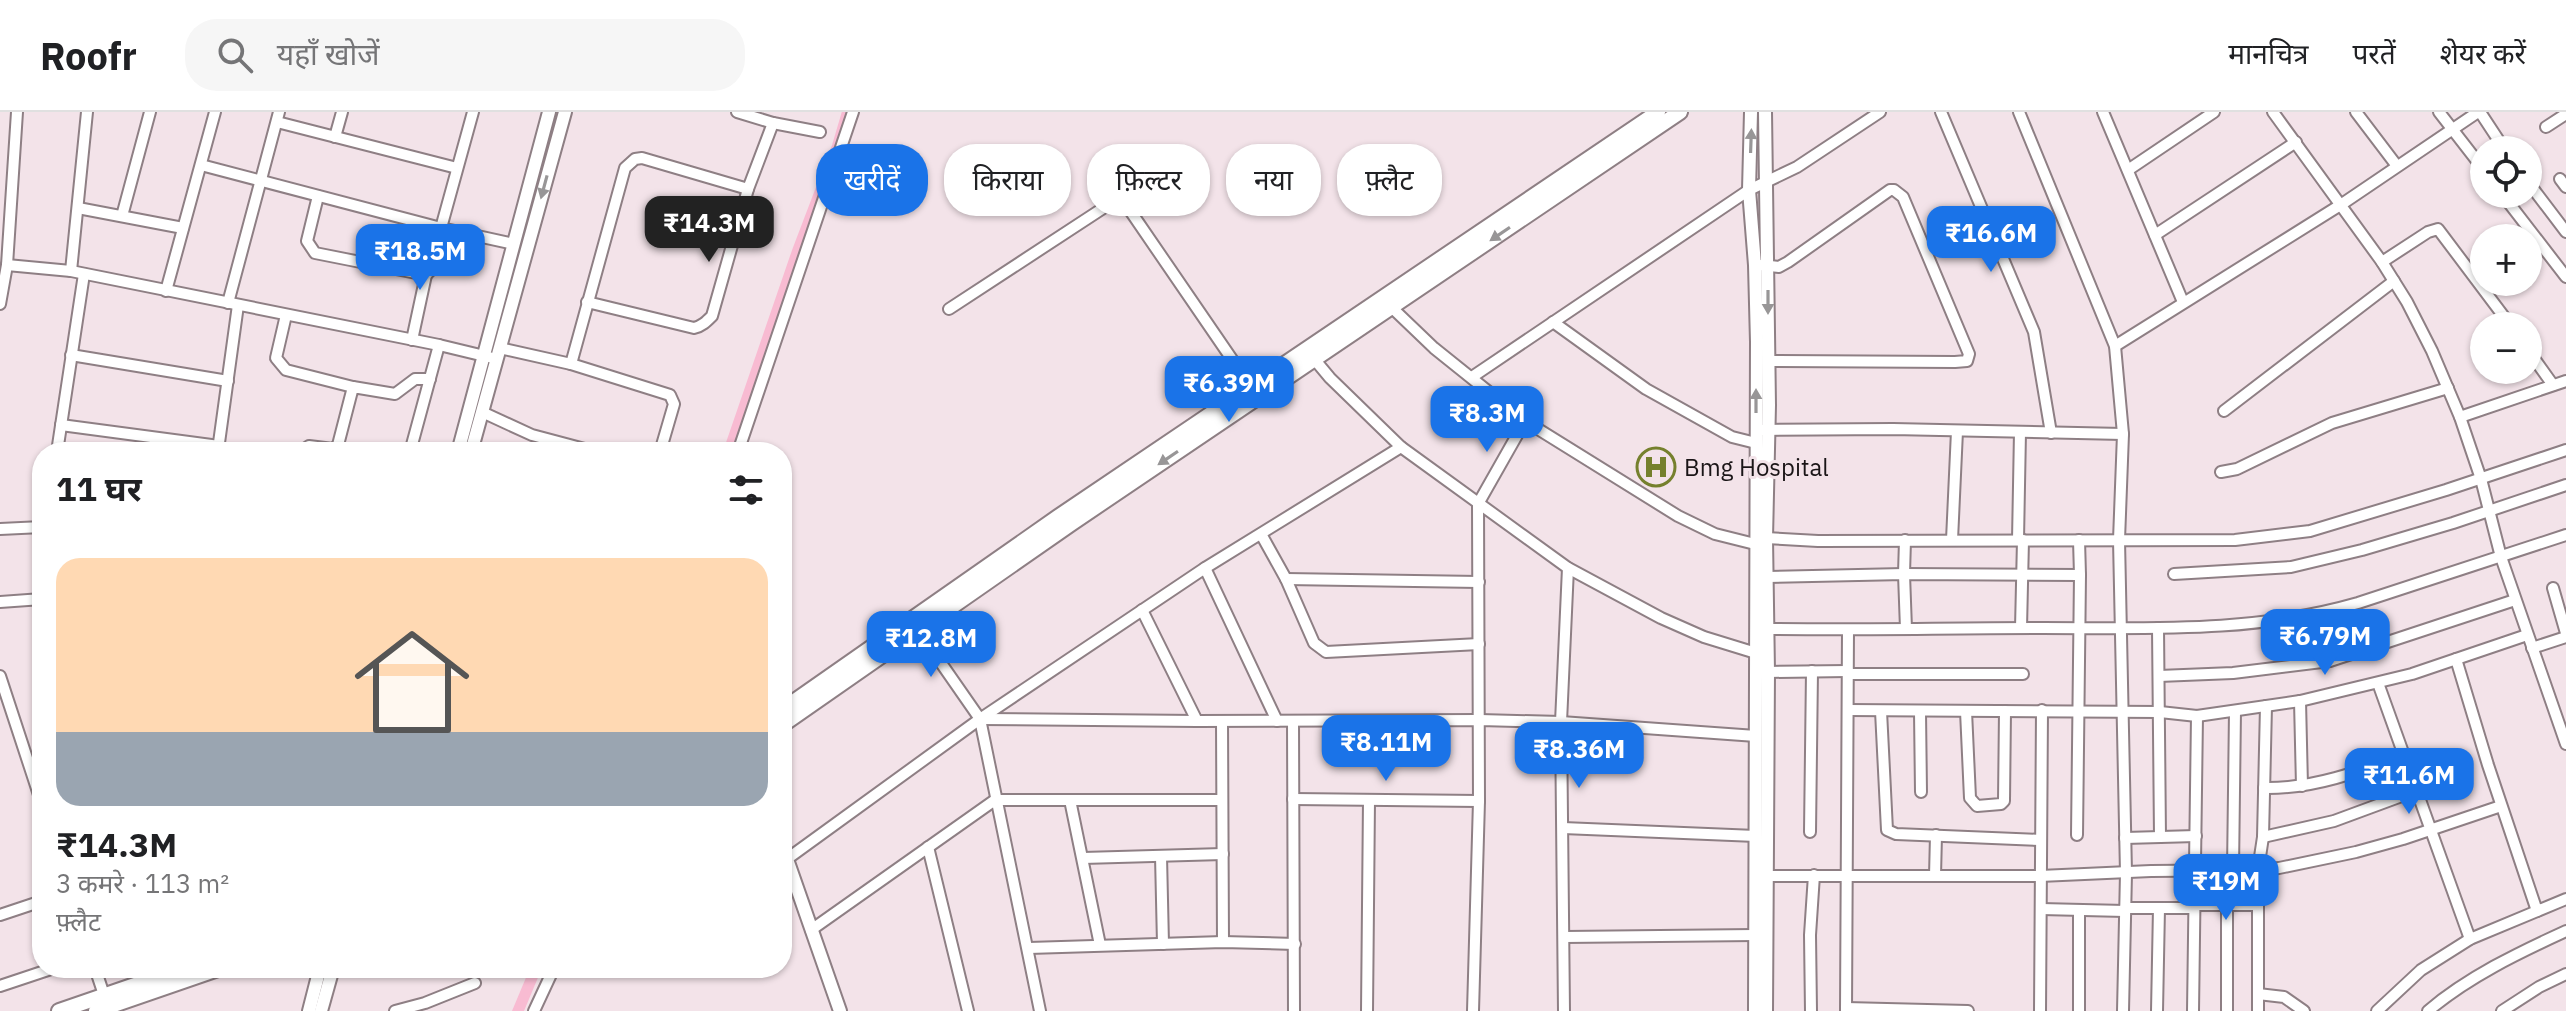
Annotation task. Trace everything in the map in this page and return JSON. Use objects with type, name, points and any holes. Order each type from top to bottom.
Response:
[{"type":"main road","points":[[792,703],[1310,354],[1658,112]]},
{"type":"main road","points":[[1386,302],[1680,112]]},
{"type":"main road","points":[[792,717],[914,624]]},
{"type":"main road","points":[[103,1004],[162,978]]},
{"type":"main road","points":[[59,1011],[103,1004],[188,978]]},
{"type":"street","points":[[0,304],[7,265],[17,112]]},
{"type":"street","points":[[71,271],[87,112]]},
{"type":"street","points":[[122,216],[150,112]]},
{"type":"street","points":[[166,291],[215,112]]},
{"type":"street","points":[[335,137],[342,112]]},
{"type":"street","points":[[412,340],[426,275],[432,269],[473,112]]},
{"type":"street","points":[[474,442],[514,244],[549,112]]},
{"type":"street","points":[[462,442],[493,354],[565,112]]},
{"type":"street","points":[[737,112],[820,132]]},
{"type":"street","points":[[741,442],[853,112]]},
{"type":"street","points":[[1751,112],[1749,190],[1761,265],[1768,361],[1760,434]]},
{"type":"street","points":[[1755,1011],[1755,935],[1761,876],[1768,672],[1762,640],[1760,434],[1765,112]]},
{"type":"street","points":[[1472,377],[1749,190],[1797,167],[1880,112]]},
{"type":"street","points":[[1941,112],[2034,332],[2051,433]]},
{"type":"street","points":[[2019,112],[2115,346],[2123,434],[2119,540],[2126,873],[2123,1011]]},
{"type":"street","points":[[2103,112],[2183,302]]},
{"type":"street","points":[[2128,170],[2214,112]]},
{"type":"street","points":[[2273,112],[2382,262],[2423,331],[2460,417],[2515,600],[2562,718],[2566,744]]},
{"type":"street","points":[[2356,112],[2397,166]]},
{"type":"street","points":[[2439,112],[2470,152]]},
{"type":"street","points":[[2115,346],[2342,204],[2479,112],[2495,136]]},
{"type":"street","points":[[2546,127],[2566,114]]},
{"type":"street","points":[[219,442],[228,381],[233,304],[278,117],[335,137],[457,168]]},
{"type":"street","points":[[587,302],[694,328],[701,327],[712,316],[748,189],[773,123]]},
{"type":"street","points":[[0,138],[14,139]]},
{"type":"street","points":[[2155,235],[2296,142]]},
{"type":"street","points":[[571,364],[625,168],[630,162],[642,158],[748,189]]},
{"type":"street","points":[[201,165],[514,244]]},
{"type":"street","points":[[1761,265],[1779,267],[1788,262],[1894,190],[1903,197],[1969,354],[1967,361],[1955,362],[1768,361]]},
{"type":"street","points":[[318,196],[307,241],[315,253],[426,275]]},
{"type":"street","points":[[2542,200],[2566,232]]},
{"type":"street","points":[[949,309],[1116,201],[1129,209],[1254,392]]},
{"type":"street","points":[[78,208],[183,228]]},
{"type":"street","points":[[2513,208],[2566,277]]},
{"type":"street","points":[[2382,262],[2428,232],[2438,229],[2500,312]]},
{"type":"street","points":[[7,265],[71,271],[412,340],[571,364],[670,395],[674,404],[663,442]]},
{"type":"street","points":[[58,442],[84,274]]},
{"type":"street","points":[[2224,411],[2394,281]]},
{"type":"street","points":[[1386,302],[1434,348],[1525,421],[1678,516],[1715,534],[1761,541],[2235,540],[2310,531],[2566,450]]},
{"type":"street","points":[[286,315],[276,358],[286,370],[395,394],[415,379],[430,379]]},
{"type":"street","points":[[1553,322],[1646,389],[1732,437],[1957,431],[2123,434]]},
{"type":"street","points":[[413,442],[439,345]]},
{"type":"street","points":[[1310,354],[1330,378],[1401,447],[1478,504],[1568,568],[1675,625],[1704,637],[1762,640],[1848,630],[2242,625],[2325,612],[2566,535]]},
{"type":"street","points":[[71,355],[228,381]]},
{"type":"street","points":[[2542,370],[2553,385]]},
{"type":"street","points":[[2460,417],[2566,381]]},
{"type":"street","points":[[339,442],[353,387]]},
{"type":"street","points":[[2221,472],[2237,469],[2332,423],[2448,388]]},
{"type":"street","points":[[482,412],[546,442]]},
{"type":"street","points":[[1473,1011],[1480,720],[1478,504],[1525,421]]},
{"type":"street","points":[[61,425],[172,442]]},
{"type":"street","points":[[1952,540],[1957,431]]},
{"type":"street","points":[[2020,432],[2021,628]]},
{"type":"street","points":[[792,855],[980,719],[1142,610],[1401,447]]},
{"type":"street","points":[[2174,574],[2291,567],[2362,550],[2566,485]]},
{"type":"street","points":[[0,529],[32,527]]},
{"type":"street","points":[[1261,534],[1286,579],[1314,643],[1326,652],[1479,644]]},
{"type":"street","points":[[1905,540],[1906,629]]},
{"type":"street","points":[[2077,835],[2079,540]]},
{"type":"street","points":[[1761,541],[1767,577],[1756,736],[1756,836],[1761,876],[1766,1011]]},
{"type":"street","points":[[1205,568],[1277,721]]},
{"type":"street","points":[[1564,1011],[1561,722],[1568,568]]},
{"type":"street","points":[[1767,577],[2080,575]]},
{"type":"street","points":[[1286,579],[1479,582]]},
{"type":"street","points":[[2532,648],[2566,635],[2553,588]]},
{"type":"street","points":[[0,602],[32,600]]},
{"type":"street","points":[[2159,676],[2233,673],[2330,661],[2515,600]]},
{"type":"street","points":[[1142,610],[1197,721]]},
{"type":"street","points":[[914,624],[980,719],[1040,1011]]},
{"type":"street","points":[[2158,628],[2160,837]]},
{"type":"street","points":[[1848,630],[1846,1009],[1968,1011]]},
{"type":"street","points":[[1848,710],[2160,712],[2197,716],[2300,701],[2378,683],[2527,635]]},
{"type":"street","points":[[2456,659],[2537,911]]},
{"type":"street","points":[[1810,832],[1812,671]]},
{"type":"street","points":[[1768,672],[2023,674]]},
{"type":"street","points":[[0,676],[32,774]]},
{"type":"street","points":[[2378,683],[2470,939]]},
{"type":"street","points":[[2300,701],[2302,786]]},
{"type":"street","points":[[2258,1011],[2258,870],[2263,837],[2266,706]]},
{"type":"street","points":[[2040,1011],[2042,710]]},
{"type":"street","points":[[1881,711],[1885,827],[1896,834],[2041,840]]},
{"type":"street","points":[[1966,711],[1970,798],[1977,806],[2001,804],[2004,801],[2005,711]]},
{"type":"street","points":[[2233,870],[2235,711]]},
{"type":"street","points":[[1920,712],[1921,792]]},
{"type":"street","points":[[2193,1011],[2197,716]]},
{"type":"street","points":[[980,719],[1480,720],[1561,722],[1756,736]]},
{"type":"street","points":[[1222,721],[1223,942]]},
{"type":"street","points":[[1293,721],[1294,1011]]},
{"type":"street","points":[[2264,788],[2302,786],[2403,754]]},
{"type":"street","points":[[2263,837],[2334,821],[2418,790]]},
{"type":"street","points":[[1293,799],[1479,801]]},
{"type":"street","points":[[811,930],[995,800],[1222,800]]},
{"type":"street","points":[[1070,800],[1100,945]]},
{"type":"street","points":[[1367,1011],[1369,800]]},
{"type":"street","points":[[1761,876],[2040,876],[2258,870],[2356,852],[2501,806]]},
{"type":"street","points":[[1563,828],[1756,836]]},
{"type":"street","points":[[1935,876],[1936,835]]},
{"type":"street","points":[[2125,838],[2196,836]]},
{"type":"street","points":[[928,847],[968,1011]]},
{"type":"street","points":[[1083,858],[1223,854]]},
{"type":"street","points":[[1161,856],[1163,944]]},
{"type":"street","points":[[792,874],[840,1011]]},
{"type":"street","points":[[1811,1011],[1810,935],[1814,875]]},
{"type":"street","points":[[2377,1011],[2421,970],[2470,939],[2566,899]]},
{"type":"street","points":[[0,914],[32,904]]},
{"type":"street","points":[[2227,905],[2227,1011]]},
{"type":"street","points":[[2041,909],[2258,905]]},
{"type":"street","points":[[2157,1011],[2159,908]]},
{"type":"street","points":[[2079,910],[2079,1011]]},
{"type":"street","points":[[2428,1011],[2503,962],[2566,931]]},
{"type":"street","points":[[1565,937],[1755,935]]},
{"type":"street","points":[[1029,948],[1223,942],[1295,944]]},
{"type":"street","points":[[2502,1011],[2566,974]]},
{"type":"street","points":[[0,986],[32,975]]},
{"type":"street","points":[[97,978],[103,1004]]},
{"type":"street","points":[[309,1011],[317,978]]},
{"type":"street","points":[[321,1011],[330,978]]},
{"type":"street","points":[[534,1011],[549,978]]},
{"type":"street","points":[[395,1011],[423,1007],[475,983]]},
{"type":"street","points":[[2258,994],[2284,997],[2304,1011]]},
{"type":"shaded area","points":[[526,978],[538,978],[524,1011],[512,1011]]},
{"type":"waterway","points":[[731,442],[847,112]]},
{"type":"place","name":"Bmg Hospital","points":[[1656,467]]}]
